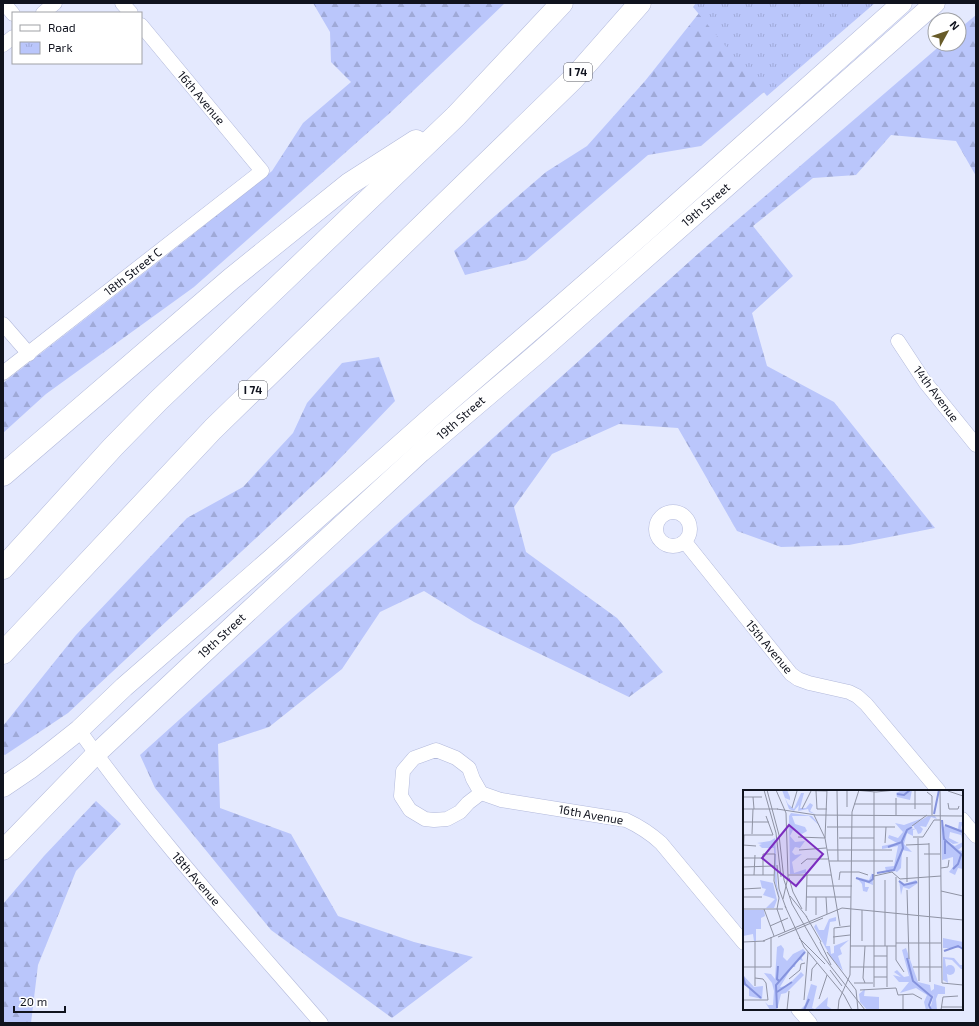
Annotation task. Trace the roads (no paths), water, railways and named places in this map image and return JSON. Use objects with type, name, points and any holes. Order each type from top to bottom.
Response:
[{"type":"highway","points":[[3,568],[113,447],[158,401],[456,116],[562,3]]},
{"type":"highway","name":"I 74","points":[[3,653],[213,429],[574,78],[640,3]]},
{"type":"highway","points":[[3,475],[231,279],[342,189],[456,116]]},
{"type":"main road","name":"19th Street","points":[[3,787],[31,768],[79,730],[124,687],[436,412],[552,314],[902,3]]},
{"type":"main road","name":"19th Street","points":[[3,850],[96,754],[421,452],[539,352],[935,3]]},
{"type":"street","points":[[4,3],[12,13]]},
{"type":"street","points":[[44,12],[55,3]]},
{"type":"street","points":[[122,3],[130,12]]},
{"type":"street","name":"16th Avenue","points":[[142,26],[262,170]]},
{"type":"street","points":[[3,45],[12,38]]},
{"type":"street","name":"18th Street C","points":[[3,373],[262,170]]},
{"type":"street","points":[[3,324],[28,354]]},
{"type":"street","name":"14th Avenue","points":[[898,341],[925,382],[976,445]]},
{"type":"street","name":"15th Avenue","points":[[685,542],[791,674],[798,679],[809,683],[849,692],[857,696],[866,704],[938,790]]},
{"type":"street","name":"18th Avenue","points":[[79,730],[96,754],[175,854],[320,1023]]},
{"type":"street","points":[[436,750],[456,758],[469,768],[481,793],[468,803],[460,812],[447,819],[434,820],[425,818],[410,810],[401,796],[403,771],[414,758],[436,750]]},
{"type":"street","name":"16th Avenue","points":[[481,793],[501,800],[626,820],[636,825],[648,832],[661,843],[743,942]]},
{"type":"street","points":[[963,820],[976,836]]},
{"type":"street","points":[[799,1010],[810,1023]]}]
